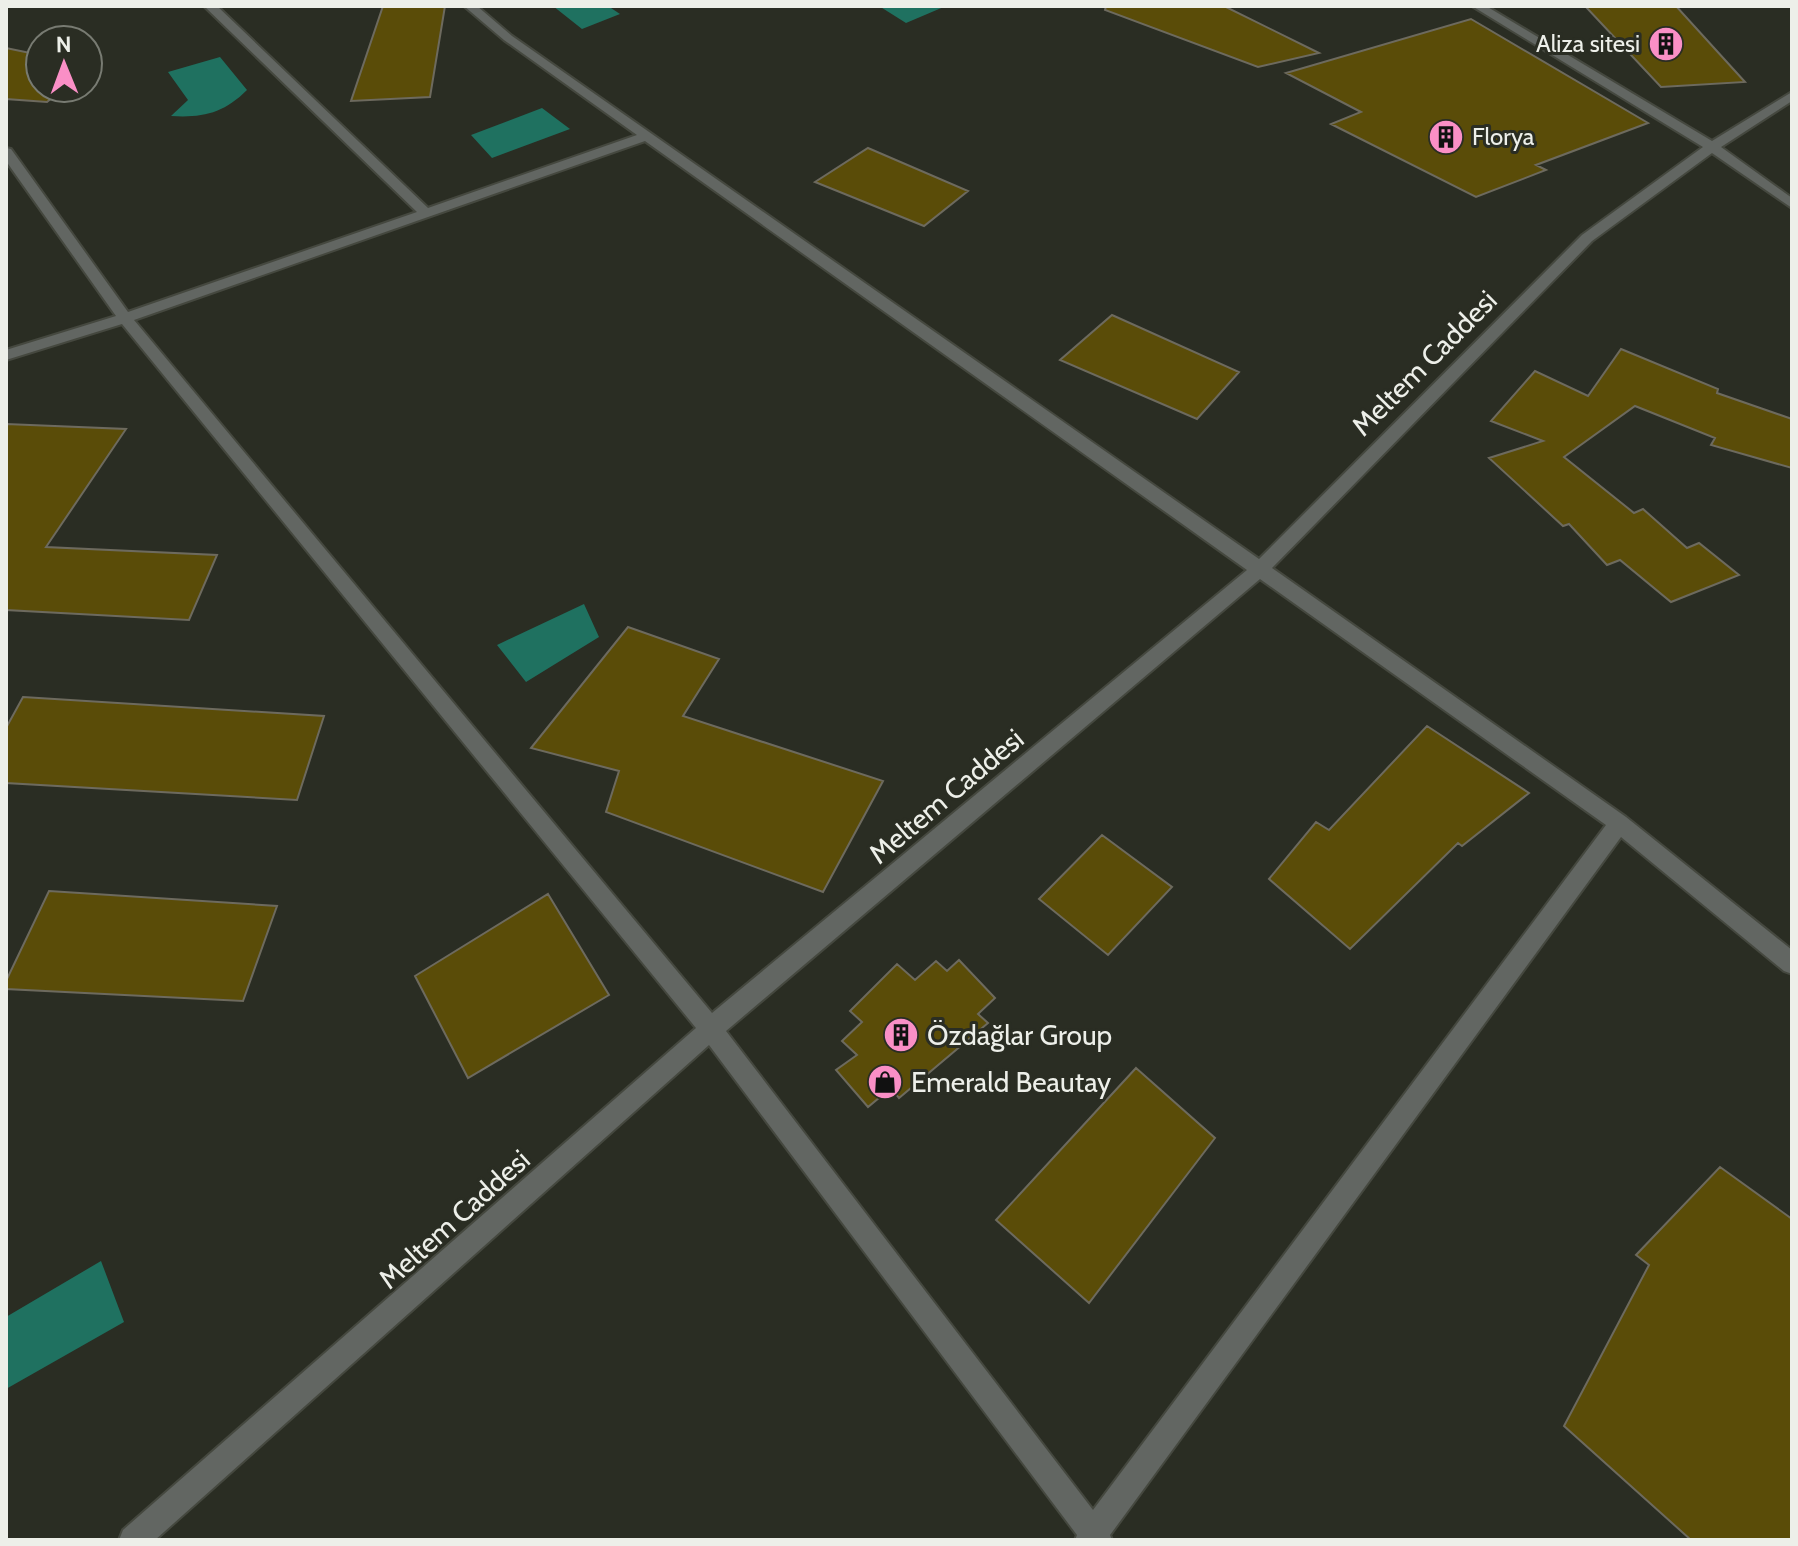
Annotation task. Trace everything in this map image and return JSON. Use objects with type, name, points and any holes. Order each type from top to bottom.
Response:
[{"type":"street","points":[[210,6],[426,213]]},
{"type":"street","points":[[470,6],[508,38],[1619,823],[1792,964]]},
{"type":"street","points":[[1478,6],[1712,147],[1792,204]]},
{"type":"street","name":"Meltem Caddesi","points":[[133,1540],[711,1029],[1261,568],[1587,238],[1712,147],[1792,96]]},
{"type":"street","points":[[6,355],[125,318],[647,136]]},
{"type":"street","points":[[6,152],[125,318],[711,1029],[1093,1538],[1619,823]]},
{"type":"water","points":[[553,6],[608,6],[620,14],[582,29]]},
{"type":"water","points":[[879,6],[946,6],[906,23]]},
{"type":"water","points":[[220,57],[247,90],[221,109],[193,116],[171,116],[188,100],[168,72]]},
{"type":"water","points":[[542,108],[570,129],[492,158],[471,135]]},
{"type":"water","points":[[584,604],[599,637],[526,682],[497,645]]},
{"type":"water","points":[[101,1261],[124,1322],[6,1389],[6,1317]]},
{"type":"building","points":[[383,6],[445,6],[430,97],[351,101]]},
{"type":"building","points":[[1106,6],[1224,6],[1319,53],[1258,67],[1105,10]]},
{"type":"building","name":"Aliza sitesi","points":[[1585,6],[1676,6],[1745,82],[1661,87]]},
{"type":"building","points":[[1471,19],[1648,123],[1536,165],[1546,170],[1476,197],[1331,124],[1361,112],[1286,73]]},
{"type":"building","points":[[6,48],[24,52],[24,100],[6,99]]},
{"type":"building","points":[[868,148],[968,191],[924,226],[815,182]]},
{"type":"building","points":[[1112,315],[1239,372],[1197,419],[1060,360]]},
{"type":"building","points":[[1621,349],[1718,389],[1717,393],[1792,419],[1792,468],[1711,445],[1715,438],[1635,406],[1564,457],[1634,513],[1643,509],[1687,548],[1699,543],[1739,575],[1671,602],[1620,560],[1607,565],[1569,524],[1563,526],[1489,458],[1543,441],[1491,421],[1535,371],[1588,396]]},
{"type":"building","points":[[6,424],[126,429],[46,547],[217,555],[189,620],[6,610]]},
{"type":"building","points":[[628,627],[719,659],[683,716],[883,781],[823,892],[606,812],[619,771],[531,748]]},
{"type":"building","points":[[23,697],[324,716],[297,800],[6,783],[6,728]]},
{"type":"building","points":[[1427,726],[1529,793],[1462,846],[1458,843],[1350,949],[1269,879],[1316,822],[1329,830]]},
{"type":"building","points":[[1102,835],[1172,887],[1108,955],[1039,899]]},
{"type":"building","points":[[49,891],[277,906],[243,1001],[6,989],[6,981]]},
{"type":"building","points":[[548,894],[609,995],[468,1078],[415,976]]},
{"type":"building","name":"Özdağlar Group","points":[[959,960],[995,998],[978,1014],[988,1023],[899,1098],[891,1088],[868,1107],[836,1070],[857,1055],[842,1041],[862,1022],[850,1011],[897,964],[915,980],[936,961],[947,971]]},
{"type":"building","points":[[1136,1068],[1215,1138],[1089,1303],[996,1220]]},
{"type":"building","points":[[1720,1167],[1792,1219],[1792,1540],[1691,1540],[1564,1426],[1649,1265],[1636,1255]]},
{"type":"place","name":"Aliza sitesi","points":[[1666,44]]},
{"type":"place","name":"Florya","points":[[1446,137]]},
{"type":"place","name":"Özdağlar Group","points":[[901,1035]]},
{"type":"place","name":"Emerald Beautay","points":[[885,1082]]}]
